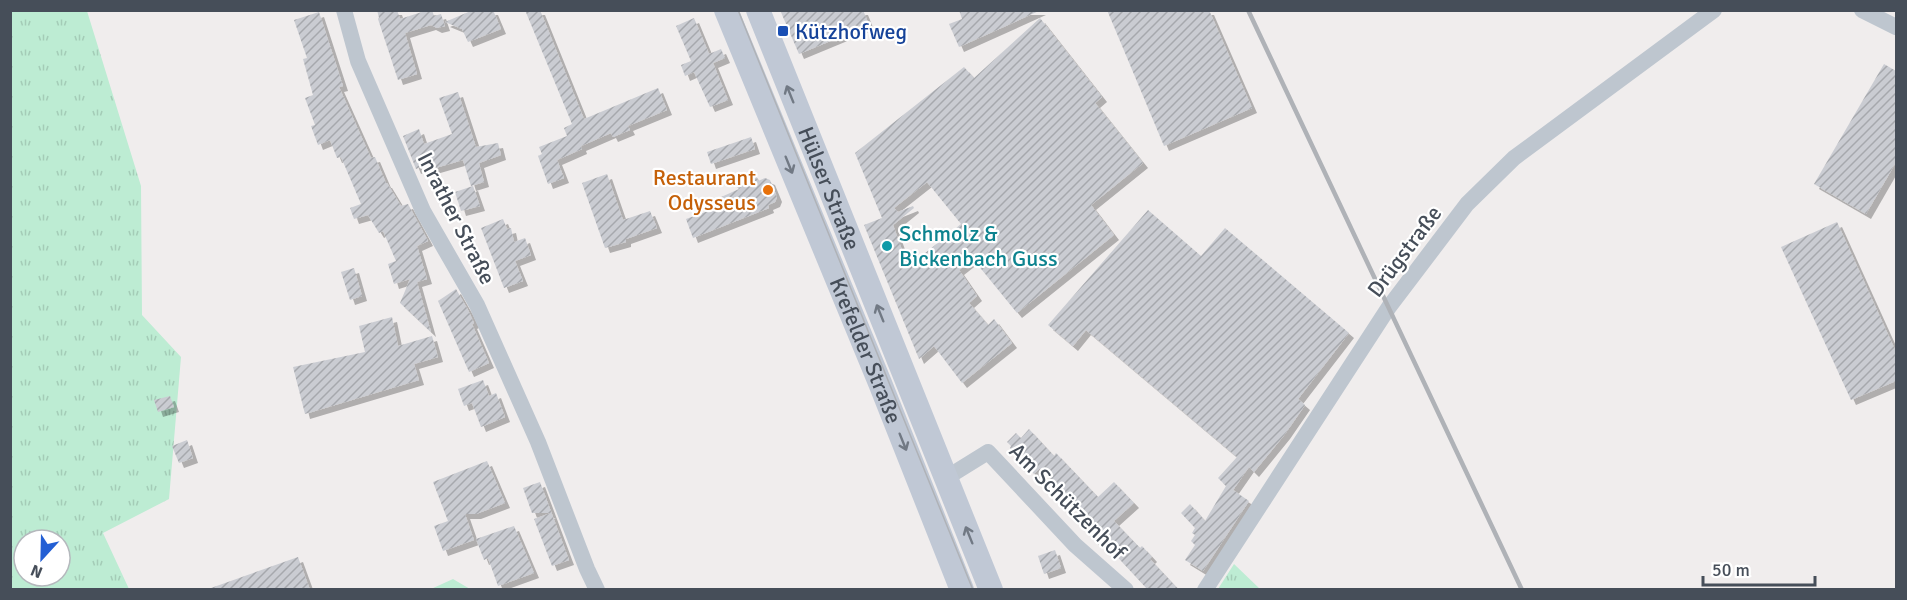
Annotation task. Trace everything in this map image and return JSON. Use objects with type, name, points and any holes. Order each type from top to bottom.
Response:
[{"type":"street","name":"Inrather Straße","points":[[344,10],[358,61],[423,211],[477,305],[538,442],[597,590]]},
{"type":"street","name":"Krefelder Straße","points":[[726,10],[962,590]]},
{"type":"street","name":"Hülser Straße","points":[[758,10],[787,87],[902,367]]},
{"type":"street","name":"Drügstraße","points":[[1205,590],[1383,315],[1467,204],[1514,158],[1714,10]]},
{"type":"street","points":[[1862,10],[1896,27]]},
{"type":"street","name":"Krefelder Straße","points":[[902,367],[991,590]]},
{"type":"street","name":"Am Schützenhof","points":[[946,478],[988,452],[1075,545],[1126,590]]},
{"type":"green space","points":[[10,11],[87,11],[141,186],[142,315],[181,357],[169,499],[103,533],[129,589],[11,589]]},
{"type":"green space","points":[[1234,564],[1260,589],[1218,589]]},
{"type":"green space","points":[[453,579],[470,589],[431,589]]},
{"type":"building","points":[[377,10],[397,10],[400,19],[428,10],[432,10],[434,16],[441,14],[445,26],[437,28],[431,25],[405,33],[417,74],[398,80]]},
{"type":"building","points":[[473,10],[493,10],[501,29],[468,42],[462,29],[445,22]]},
{"type":"building","points":[[525,10],[540,10],[584,119],[658,88],[667,110],[628,126],[630,130],[613,137],[611,133],[557,160],[564,178],[548,184],[538,156],[542,154],[539,147],[567,136],[564,128],[572,124]]},
{"type":"building","points":[[780,10],[863,10],[869,25],[799,54]]},
{"type":"building","points":[[959,10],[1041,10],[959,47],[949,24],[962,19]]},
{"type":"building","points":[[1107,10],[1209,10],[1252,108],[1164,146]]},
{"type":"building","points":[[319,12],[343,86],[339,87],[371,158],[375,157],[386,183],[401,206],[408,204],[428,241],[417,246],[427,279],[417,282],[431,332],[400,303],[410,279],[394,284],[388,264],[396,261],[383,231],[379,233],[368,215],[354,219],[350,208],[361,204],[341,157],[337,158],[330,140],[318,145],[311,126],[315,125],[305,98],[313,95],[303,59],[307,58],[294,20]]},
{"type":"building","points":[[694,18],[709,54],[721,49],[725,58],[713,63],[728,100],[710,107],[694,72],[685,76],[681,65],[691,61],[676,26]]},
{"type":"building","points":[[1040,18],[1102,97],[1095,103],[1143,163],[1091,205],[1114,235],[1017,313],[973,259],[959,270],[977,296],[969,303],[988,325],[994,319],[1012,343],[962,383],[934,346],[919,359],[864,225],[882,218],[855,153],[964,67],[974,78]],"holes":[[[927,182],[961,224],[908,267],[893,225],[914,208],[913,206],[898,212],[894,208]]]},
{"type":"building","points":[[1884,64],[1896,71],[1896,162],[1866,214],[1814,184]]},
{"type":"building","points":[[458,92],[476,147],[498,143],[501,155],[479,163],[484,182],[471,186],[463,160],[432,169],[430,163],[416,169],[403,136],[419,129],[424,144],[452,134],[439,98]]},
{"type":"building","points":[[751,137],[755,149],[711,164],[707,152]]},
{"type":"building","points":[[750,170],[758,181],[765,178],[770,180],[777,197],[775,202],[768,205],[769,208],[693,238],[686,219],[708,211],[706,207],[739,189],[737,187],[748,182]]},
{"type":"building","points":[[607,174],[623,220],[650,211],[657,228],[626,239],[626,242],[605,248],[582,183]]},
{"type":"building","points":[[473,186],[480,206],[461,211],[455,192]]},
{"type":"building","points":[[1148,210],[1201,256],[1225,228],[1349,333],[1298,399],[1305,405],[1285,434],[1254,472],[1249,467],[1233,490],[1249,501],[1203,571],[1185,560],[1195,545],[1191,541],[1195,535],[1192,533],[1195,528],[1181,513],[1190,504],[1205,521],[1226,486],[1218,478],[1237,457],[1086,330],[1073,346],[1048,325]]},
{"type":"building","points":[[503,219],[507,229],[511,228],[514,242],[525,238],[531,255],[515,261],[523,281],[504,288],[481,228]]},
{"type":"building","points":[[1837,222],[1896,352],[1896,381],[1851,400],[1781,247]]},
{"type":"building","points":[[354,268],[362,296],[350,300],[341,272]]},
{"type":"building","points":[[456,289],[474,323],[472,324],[489,363],[469,372],[438,301]]},
{"type":"building","points":[[392,317],[398,346],[432,336],[438,357],[414,364],[419,380],[305,414],[293,367],[365,352],[359,326]]},
{"type":"building","points":[[483,380],[489,396],[496,393],[505,417],[481,427],[472,403],[464,406],[458,389]]},
{"type":"building","points":[[170,396],[174,407],[158,412],[154,400]]},
{"type":"building","points":[[1029,429],[1054,456],[1056,453],[1098,497],[1114,482],[1134,503],[1114,521],[1140,548],[1142,546],[1152,557],[1150,559],[1179,590],[1148,590],[1098,536],[1094,540],[1075,519],[1082,512],[1040,468],[1034,474],[1010,448],[1007,442],[1016,433],[1021,438]]},
{"type":"building","points":[[187,440],[193,458],[179,463],[172,446]]},
{"type":"building","points":[[487,461],[505,503],[476,514],[465,514],[474,540],[443,551],[434,526],[448,521],[433,482]]},
{"type":"building","points":[[540,482],[569,560],[552,566],[534,519],[551,513],[532,513],[523,488]]},
{"type":"building","points":[[514,526],[534,573],[498,586],[488,558],[484,560],[476,539]]},
{"type":"building","points":[[1055,550],[1061,568],[1044,574],[1038,556]]},
{"type":"building","points":[[298,557],[310,590],[212,590],[211,588]]},
{"type":"tram line","points":[[738,10],[973,590]]},
{"type":"railway","points":[[1248,10],[1522,590]]},
{"type":"place","name":"Kützhofweg","points":[[783,31]]},
{"type":"place","name":"Restaurant Odysseus","points":[[768,190]]},
{"type":"place","name":"Schmolz & Bickenbach Guss","points":[[887,246]]}]
